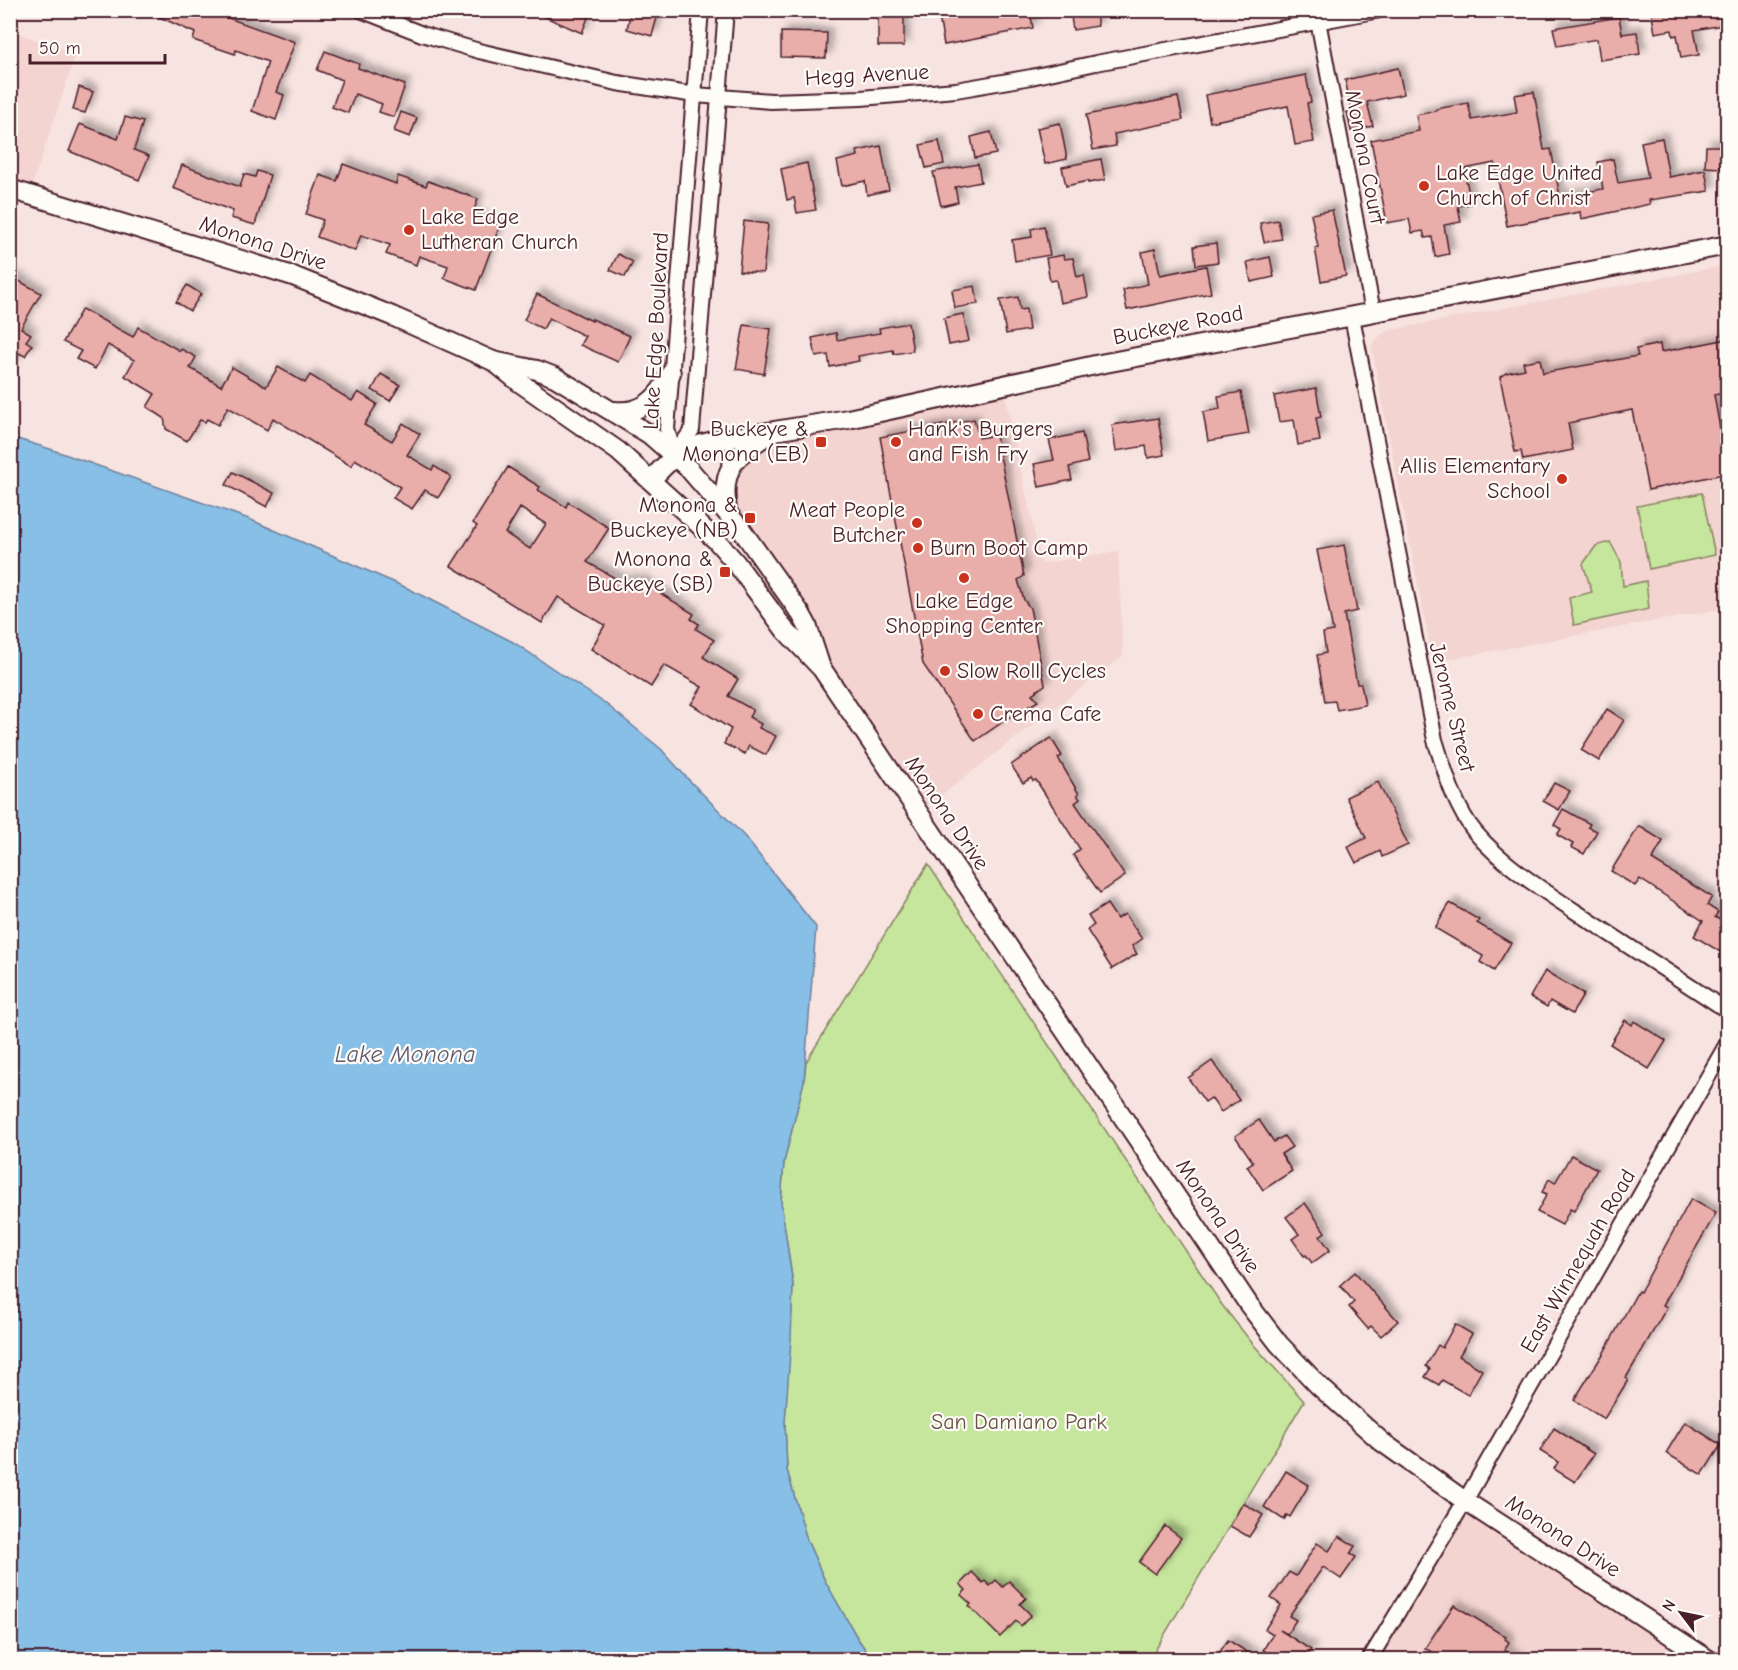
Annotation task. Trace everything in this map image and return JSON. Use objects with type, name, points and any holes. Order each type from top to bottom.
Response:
[{"type":"street","name":"Hegg Avenue","points":[[360,10],[422,34],[479,51],[617,83],[695,95],[771,101],[861,98],[956,90],[1031,77],[1317,16],[1380,10]]},
{"type":"street","name":"Lake Edge Boulevard","points":[[674,455],[667,429],[701,10]]},
{"type":"street","name":"Lake Edge Boulevard","points":[[674,455],[692,430],[726,10]]},
{"type":"street","name":"Monona Court","points":[[1317,16],[1373,312]]},
{"type":"street","name":"Monona Drive","points":[[10,189],[293,276],[392,316],[493,361],[537,370],[555,377],[614,411],[650,434],[694,474],[756,548],[801,614],[822,669]]},
{"type":"street","name":"Buckeye Road","points":[[651,480],[674,455],[700,444],[848,418],[1101,364],[1728,245]]},
{"type":"street","name":"Jerome Street","points":[[1353,317],[1432,730],[1450,786],[1466,818],[1475,832],[1530,880],[1728,1011]]},
{"type":"street","name":"Monona Drive","points":[[493,361],[519,382],[606,442],[716,540],[736,563],[785,630],[822,669],[1249,1305],[1279,1344],[1353,1418],[1382,1442],[1465,1501],[1709,1659]]},
{"type":"street","points":[[614,411],[627,412],[642,407],[660,391],[671,373]]},
{"type":"street","points":[[728,514],[725,485],[737,456],[754,443],[780,429]]},
{"type":"street","name":"East Winnequah Road","points":[[1369,1659],[1465,1501],[1728,1042]]},
{"type":"shaded area","points":[[11,31],[76,54],[29,195],[11,189]]},
{"type":"shaded area","name":"Allis Elementary School","points":[[1727,265],[1727,608],[1433,662],[1372,350],[1373,342],[1386,331]]},
{"type":"shaded area","points":[[1003,385],[1041,564],[1118,551],[1123,656],[918,813],[751,563],[728,507],[740,438]]},
{"type":"shaded area","points":[[1465,1501],[1709,1660],[1369,1660]]},
{"type":"green space","points":[[1702,493],[1715,555],[1649,569],[1637,506]]},
{"type":"green space","points":[[1610,542],[1621,562],[1623,586],[1646,581],[1649,609],[1574,625],[1569,598],[1592,592],[1583,564],[1596,546]]},
{"type":"green space","name":"San Damiano Park","points":[[928,864],[1222,1305],[1304,1401],[1150,1659],[872,1659],[825,1581],[807,1540],[787,1470],[785,1423],[793,1285],[781,1202],[784,1162],[804,1081],[806,1062]]},
{"type":"water","name":"Lake Monona","points":[[11,437],[249,519],[407,588],[513,642],[606,704],[661,749],[745,837],[816,927],[804,1081],[784,1162],[781,1202],[793,1285],[785,1423],[787,1470],[807,1540],[825,1581],[872,1659],[11,1659]]},
{"type":"building","points":[[144,10],[206,10],[295,42],[276,92],[284,95],[276,120],[252,111],[268,62],[236,50],[235,54],[193,40],[195,33]]},
{"type":"building","points":[[529,10],[591,10],[582,33]]},
{"type":"building","points":[[631,10],[659,10],[652,36],[627,29]]},
{"type":"building","points":[[878,10],[904,10],[904,46],[878,46]]},
{"type":"building","points":[[984,10],[985,16],[1013,10],[1030,10],[1033,28],[944,45],[939,17]]},
{"type":"building","points":[[1070,10],[1095,10],[1098,26],[1073,30]]},
{"type":"building","points":[[1651,10],[1728,10],[1728,24],[1694,30],[1699,55],[1681,58],[1677,35],[1673,36],[1672,30],[1655,33]]},
{"type":"building","points":[[1619,17],[1622,34],[1637,32],[1640,54],[1600,60],[1597,39],[1557,46],[1553,28]]},
{"type":"building","points":[[781,32],[827,33],[826,58],[781,57]]},
{"type":"building","points":[[325,51],[359,64],[358,68],[405,85],[394,117],[379,112],[382,104],[355,94],[348,113],[332,107],[342,80],[317,70]]},
{"type":"building","points":[[1398,68],[1404,94],[1367,102],[1373,126],[1351,131],[1347,112],[1352,111],[1345,80]]},
{"type":"building","points":[[1306,75],[1311,102],[1307,103],[1314,142],[1295,145],[1288,106],[1210,122],[1205,95]]},
{"type":"building","points":[[79,87],[93,92],[85,113],[73,110]]},
{"type":"building","name":"Lake Edge United Church of Christ","points":[[1534,92],[1544,150],[1551,149],[1560,197],[1603,189],[1598,162],[1613,159],[1618,183],[1648,178],[1641,142],[1662,138],[1669,177],[1705,170],[1709,191],[1649,200],[1650,204],[1581,219],[1580,212],[1507,226],[1495,163],[1464,169],[1471,204],[1458,206],[1461,222],[1444,225],[1449,254],[1435,257],[1432,237],[1425,238],[1423,231],[1412,233],[1409,219],[1387,223],[1371,140],[1419,131],[1416,115],[1436,111],[1436,109],[1468,103],[1472,120],[1517,112],[1514,95]]},
{"type":"building","points":[[1178,97],[1183,120],[1114,134],[1116,146],[1093,150],[1086,115]]},
{"type":"building","points":[[401,112],[417,118],[410,137],[394,131]]},
{"type":"building","points":[[125,117],[143,122],[134,150],[149,156],[139,180],[69,151],[80,124],[118,139]]},
{"type":"building","points":[[1060,123],[1067,159],[1045,164],[1037,128]]},
{"type":"building","points":[[991,132],[996,154],[975,158],[971,137]]},
{"type":"building","points":[[939,141],[944,164],[926,168],[920,145]]},
{"type":"building","points":[[881,146],[889,190],[867,195],[865,181],[842,186],[837,161],[858,156],[857,151]]},
{"type":"building","points":[[1706,146],[1721,146],[1720,168],[1705,167]]},
{"type":"building","points":[[1101,159],[1105,180],[1066,186],[1062,167]]},
{"type":"building","points":[[807,163],[816,210],[797,213],[794,198],[787,200],[781,169]]},
{"type":"building","name":"Lake Edge Lutheran Church","points":[[343,164],[396,184],[398,176],[426,186],[428,181],[478,199],[472,215],[500,225],[476,290],[444,278],[448,266],[419,256],[416,265],[386,254],[390,245],[361,235],[355,251],[317,237],[323,220],[306,214],[320,175],[337,181]]},
{"type":"building","points":[[978,164],[981,182],[955,187],[958,202],[941,206],[933,172]]},
{"type":"building","points":[[182,165],[240,187],[244,174],[255,177],[257,171],[270,175],[255,225],[231,218],[233,211],[173,188]]},
{"type":"building","points":[[1332,210],[1346,276],[1321,281],[1315,248],[1318,247],[1311,214]]},
{"type":"building","points":[[1278,220],[1282,239],[1264,242],[1260,223]]},
{"type":"building","points":[[744,221],[768,224],[763,273],[739,271]]},
{"type":"building","points":[[1044,226],[1050,255],[1015,261],[1012,240],[1032,237],[1031,229]]},
{"type":"building","points":[[1216,243],[1218,262],[1196,265],[1194,246]]},
{"type":"building","points":[[1155,249],[1160,275],[1206,266],[1211,293],[1127,310],[1123,290],[1148,284],[1142,252]]},
{"type":"building","points":[[618,254],[633,262],[625,277],[610,270]]},
{"type":"building","points":[[1063,255],[1064,259],[1073,258],[1077,277],[1084,275],[1088,297],[1060,303],[1056,280],[1050,281],[1046,258]]},
{"type":"building","points":[[1270,257],[1274,277],[1251,282],[1247,262]]},
{"type":"building","points":[[10,276],[41,293],[21,328],[31,334],[26,341],[32,345],[25,356],[19,353],[10,368]]},
{"type":"building","points":[[187,285],[201,294],[190,311],[176,302]]},
{"type":"building","points":[[975,286],[978,304],[955,308],[952,290]]},
{"type":"building","points":[[537,294],[592,321],[592,319],[630,336],[618,362],[580,345],[585,336],[549,318],[543,329],[524,320]]},
{"type":"building","points":[[1018,297],[1020,310],[1026,309],[1029,330],[1006,334],[1000,300]]},
{"type":"building","points":[[82,309],[133,337],[138,327],[180,351],[181,349],[196,357],[190,368],[221,386],[232,367],[266,387],[278,367],[305,383],[310,375],[352,401],[358,392],[377,404],[364,425],[392,441],[403,423],[420,434],[407,455],[432,470],[434,466],[451,477],[438,498],[425,490],[412,509],[393,498],[400,487],[355,459],[351,466],[273,418],[267,430],[228,407],[218,425],[207,419],[205,422],[200,420],[187,441],[166,429],[164,418],[147,407],[155,394],[125,376],[134,360],[108,345],[95,369],[76,359],[81,351],[63,342]]},
{"type":"building","points":[[963,314],[969,341],[949,345],[944,318]]},
{"type":"building","points":[[908,323],[913,351],[894,354],[893,350],[858,356],[859,361],[830,367],[828,355],[816,357],[812,338],[836,333],[837,340],[880,333],[879,328]]},
{"type":"building","points":[[744,325],[771,329],[764,374],[736,369]]},
{"type":"building","points":[[1728,339],[1728,392],[1714,395],[1728,473],[1648,490],[1632,410],[1568,423],[1573,450],[1523,460],[1521,451],[1515,452],[1500,377],[1506,373],[1525,369],[1523,362],[1540,359],[1543,373],[1638,356],[1636,349],[1660,344],[1661,352]]},
{"type":"building","points":[[381,374],[400,385],[390,401],[372,390]]},
{"type":"building","points":[[1316,388],[1321,417],[1316,418],[1320,441],[1298,445],[1294,420],[1279,422],[1274,396]]},
{"type":"building","points":[[1241,392],[1249,434],[1208,441],[1203,412],[1220,409],[1218,396]]},
{"type":"building","points":[[1158,418],[1164,455],[1148,458],[1146,446],[1116,451],[1112,425]]},
{"type":"building","name":"Lake Edge Shopping Center","points":[[974,419],[979,438],[996,435],[1024,576],[1018,580],[1024,600],[1030,608],[1045,685],[1032,694],[1038,701],[975,741],[923,664],[880,437]]},
{"type":"building","points":[[1082,433],[1088,462],[1069,467],[1072,480],[1039,487],[1034,464],[1054,460],[1049,440]]},
{"type":"building","points":[[508,467],[540,487],[538,490],[566,507],[568,502],[609,528],[587,562],[625,584],[628,579],[636,584],[639,580],[694,614],[691,619],[699,624],[696,629],[714,640],[703,657],[738,679],[728,696],[753,710],[749,717],[761,724],[759,728],[776,736],[766,755],[749,746],[745,754],[724,744],[731,729],[691,704],[702,687],[664,665],[651,687],[591,649],[605,625],[558,597],[542,623],[451,566],[477,526],[473,523]],"holes":[[[520,508],[546,524],[530,549],[505,533]]]},
{"type":"building","points":[[233,472],[274,493],[267,507],[226,485]]},
{"type":"building","points":[[1344,545],[1357,611],[1344,614],[1357,684],[1361,684],[1365,705],[1337,710],[1335,701],[1325,702],[1317,655],[1326,653],[1323,633],[1333,631],[1317,550]]},
{"type":"building","points":[[1607,709],[1624,720],[1599,761],[1581,750]]},
{"type":"building","points":[[1051,738],[1062,756],[1058,758],[1079,794],[1077,795],[1080,799],[1075,803],[1125,876],[1100,893],[1073,855],[1080,849],[1036,780],[1033,781],[1031,778],[1023,783],[1011,765]]},
{"type":"building","points":[[1378,782],[1408,845],[1382,857],[1380,851],[1356,863],[1348,847],[1366,838],[1346,797]]},
{"type":"building","points":[[1554,783],[1570,791],[1559,810],[1543,801]]},
{"type":"building","points":[[1563,809],[1590,824],[1588,827],[1597,831],[1584,854],[1571,847],[1573,844],[1557,835],[1561,829],[1554,825]]},
{"type":"building","points":[[1639,826],[1663,841],[1652,860],[1712,897],[1707,905],[1718,912],[1715,917],[1728,925],[1728,945],[1722,953],[1694,936],[1703,921],[1640,879],[1635,886],[1611,871]]},
{"type":"building","points":[[1450,903],[1479,920],[1477,923],[1511,943],[1494,971],[1480,962],[1483,956],[1435,928]]},
{"type":"building","points":[[1107,904],[1117,919],[1125,914],[1142,939],[1132,946],[1137,954],[1112,969],[1087,930],[1094,925],[1088,916]]},
{"type":"building","points":[[1545,971],[1584,994],[1572,1014],[1550,1001],[1547,1007],[1530,997]]},
{"type":"building","points":[[1625,1020],[1632,1025],[1634,1021],[1666,1041],[1649,1069],[1610,1044]]},
{"type":"building","points":[[1212,1061],[1239,1100],[1221,1112],[1211,1098],[1205,1102],[1188,1078]]},
{"type":"building","points":[[1259,1120],[1274,1142],[1284,1136],[1292,1147],[1281,1154],[1292,1171],[1263,1190],[1247,1166],[1253,1162],[1235,1136]]},
{"type":"building","points":[[1571,1155],[1597,1169],[1574,1211],[1570,1209],[1562,1225],[1537,1212],[1547,1194],[1542,1192],[1549,1179],[1555,1183]]},
{"type":"building","points":[[1691,1199],[1716,1213],[1663,1305],[1667,1307],[1604,1419],[1574,1400],[1638,1291],[1640,1292]]},
{"type":"building","points":[[1305,1203],[1325,1232],[1320,1236],[1330,1250],[1312,1263],[1292,1239],[1299,1234],[1286,1217]]},
{"type":"building","points":[[1355,1272],[1398,1321],[1381,1336],[1371,1326],[1368,1329],[1349,1307],[1354,1302],[1340,1285]]},
{"type":"building","points":[[1455,1324],[1472,1334],[1459,1356],[1482,1370],[1468,1395],[1442,1380],[1439,1385],[1425,1377],[1430,1369],[1426,1366],[1438,1345],[1442,1348]]},
{"type":"building","points":[[1685,1422],[1721,1445],[1702,1475],[1666,1453]]},
{"type":"building","points":[[1554,1428],[1594,1454],[1575,1482],[1554,1469],[1558,1462],[1540,1451]]},
{"type":"building","points":[[1286,1471],[1309,1485],[1290,1517],[1287,1515],[1284,1520],[1264,1507]]},
{"type":"building","points":[[1243,1503],[1263,1515],[1249,1537],[1230,1526]]},
{"type":"building","points":[[1165,1526],[1181,1538],[1155,1574],[1139,1562]]},
{"type":"building","points":[[1339,1536],[1355,1546],[1350,1554],[1356,1557],[1341,1579],[1323,1567],[1289,1616],[1296,1620],[1287,1634],[1280,1630],[1311,1650],[1305,1659],[1278,1659],[1263,1650],[1273,1634],[1265,1629],[1281,1605],[1271,1598],[1289,1572],[1296,1576],[1317,1543],[1329,1551]]},
{"type":"building","points":[[972,1572],[983,1583],[985,1581],[990,1586],[996,1580],[1003,1587],[1009,1581],[1026,1598],[1020,1604],[1031,1615],[1021,1626],[1016,1621],[1000,1637],[961,1595],[966,1590],[960,1584]]},
{"type":"building","points":[[1454,1605],[1506,1637],[1505,1639],[1509,1642],[1504,1650],[1518,1659],[1442,1659],[1425,1648]]},
{"type":"building","points":[[1228,1640],[1258,1659],[1215,1659]]},
{"type":"place","name":"Lake Edge United Church of Christ","points":[[1424,186]]},
{"type":"place","name":"Lake Edge Lutheran Church","points":[[409,230]]},
{"type":"place","name":"Buckeye & Monona (EB)","points":[[821,442]]},
{"type":"place","name":"Hank's Burgers and Fish Fry","points":[[896,442]]},
{"type":"place","name":"Allis Elementary School","points":[[1562,479]]},
{"type":"place","name":"Monona & Buckeye (NB)","points":[[750,518]]},
{"type":"place","name":"Meat People Butcher","points":[[917,523]]},
{"type":"place","name":"Burn Boot Camp","points":[[918,548]]},
{"type":"place","name":"Monona & Buckeye (SB)","points":[[725,572]]},
{"type":"place","name":"Lake Edge Shopping Center","points":[[964,578]]},
{"type":"place","name":"Slow Roll Cycles","points":[[945,671]]},
{"type":"place","name":"Crema Cafe","points":[[978,714]]}]
